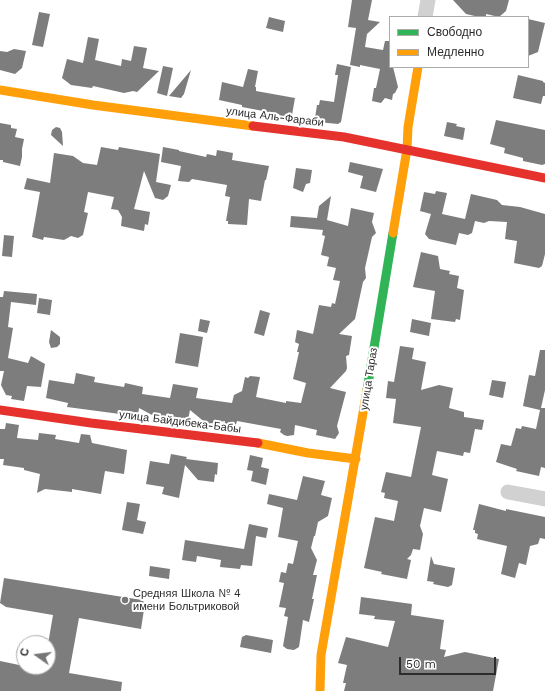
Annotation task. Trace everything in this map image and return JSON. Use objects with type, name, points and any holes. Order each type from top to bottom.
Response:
[{"type":"street","points":[[425,16],[428,0]]},
{"type":"street","name":"улица Тараз","points":[[320,691],[321,655],[356,459],[407,149],[408,127],[418,68]]},
{"type":"street","name":"улица Аль-Фараби","points":[[0,90],[92,105],[344,137],[545,178]]},
{"type":"street","name":"улица Байдибека-Бабы","points":[[0,410],[91,424],[258,443],[308,453],[356,459]]},
{"type":"street","points":[[508,492],[545,499]]},
{"type":"building","points":[[352,0],[372,0],[368,20],[380,22],[367,34],[365,47],[383,50],[385,41],[389,41],[389,68],[393,68],[398,87],[393,94],[392,100],[385,98],[381,103],[372,101],[374,88],[376,88],[380,69],[360,65],[360,67],[350,65],[356,28],[348,27]]},
{"type":"building","points":[[453,0],[509,0],[506,11],[500,16],[486,14],[486,16],[475,16],[466,14]]},
{"type":"building","points":[[39,12],[50,14],[43,47],[32,45]]},
{"type":"building","points":[[269,17],[285,21],[283,32],[266,28]]},
{"type":"building","points":[[529,19],[545,23],[538,52],[529,56]]},
{"type":"building","points":[[88,37],[99,39],[95,60],[121,66],[122,59],[131,61],[134,46],[147,48],[143,68],[159,71],[137,92],[133,91],[124,93],[93,86],[92,88],[71,85],[62,78],[67,59],[83,63]]},
{"type":"building","points":[[14,49],[26,51],[22,68],[15,74],[0,70],[0,51],[7,52]]},
{"type":"building","points":[[337,64],[351,67],[341,122],[338,124],[318,122],[318,118],[315,118],[317,105],[319,105],[320,100],[334,102],[338,75],[335,75]]},
{"type":"building","points":[[163,66],[173,68],[167,96],[157,93]]},
{"type":"building","points":[[248,69],[258,71],[255,87],[256,91],[295,98],[292,115],[285,118],[279,114],[242,107],[242,105],[219,100],[222,82],[243,87]]},
{"type":"building","points":[[191,70],[184,94],[181,98],[169,96]]},
{"type":"building","points":[[518,75],[543,81],[545,83],[545,96],[543,96],[541,104],[513,98]]},
{"type":"building","points":[[496,120],[545,130],[545,164],[542,165],[523,161],[523,158],[504,153],[505,148],[490,144]]},
{"type":"building","points":[[447,122],[457,124],[456,126],[465,128],[463,140],[444,136]]},
{"type":"building","points":[[0,123],[11,125],[11,128],[17,129],[15,137],[24,139],[20,166],[0,160]]},
{"type":"building","points":[[56,127],[60,128],[62,132],[63,146],[51,135],[52,130]]},
{"type":"building","points":[[101,147],[118,150],[119,147],[160,154],[156,182],[171,185],[168,196],[163,200],[155,198],[144,171],[134,209],[150,212],[148,225],[145,224],[144,231],[121,226],[122,217],[118,210],[111,209],[114,197],[88,192],[84,212],[88,213],[83,235],[78,238],[71,236],[64,240],[44,237],[43,240],[32,237],[40,192],[24,189],[27,178],[50,183],[54,153],[73,156],[83,163],[97,165]]},
{"type":"building","points":[[163,147],[206,157],[207,154],[216,156],[217,150],[233,153],[232,160],[269,166],[261,201],[249,199],[247,225],[228,224],[228,221],[226,221],[230,197],[225,196],[227,185],[192,179],[189,182],[178,181],[181,166],[161,162]]},
{"type":"building","points":[[350,162],[383,169],[376,192],[360,188],[363,176],[348,172]]},
{"type":"building","points":[[296,168],[312,170],[310,183],[306,184],[303,192],[293,188]]},
{"type":"building","points":[[436,191],[447,193],[442,214],[465,219],[471,194],[497,200],[502,205],[520,207],[545,214],[545,254],[542,266],[539,268],[514,263],[517,241],[505,239],[507,222],[489,221],[484,223],[475,221],[472,233],[468,235],[459,233],[456,245],[429,239],[425,234],[431,214],[420,211],[424,192],[435,194]]},
{"type":"building","points":[[331,196],[327,220],[348,226],[351,208],[374,213],[372,222],[376,233],[372,237],[365,268],[366,278],[363,282],[355,319],[339,334],[352,336],[349,355],[346,356],[346,371],[330,388],[346,392],[337,426],[339,433],[335,439],[316,435],[317,430],[295,425],[294,435],[287,436],[280,432],[281,429],[237,421],[235,428],[224,427],[225,421],[207,424],[190,410],[188,420],[154,416],[139,408],[138,415],[67,407],[68,403],[46,398],[49,380],[74,384],[76,373],[95,377],[94,382],[124,387],[125,383],[143,387],[142,394],[170,398],[173,384],[198,388],[196,398],[232,403],[234,395],[242,391],[245,377],[248,378],[250,376],[260,377],[256,397],[286,403],[286,401],[301,403],[306,383],[293,379],[299,352],[297,352],[299,344],[295,342],[297,330],[313,334],[319,305],[331,307],[332,303],[335,304],[340,281],[333,280],[336,268],[327,266],[329,257],[321,255],[325,236],[322,235],[323,230],[290,227],[291,216],[317,218],[319,206]]},
{"type":"building","points":[[4,235],[14,236],[12,257],[2,256]]},
{"type":"building","points":[[421,252],[438,256],[440,269],[450,271],[449,274],[459,276],[457,288],[464,290],[460,320],[456,319],[455,322],[431,319],[435,291],[413,287]]},
{"type":"building","points":[[4,291],[37,294],[36,305],[11,302],[8,327],[13,328],[8,358],[28,363],[31,356],[45,364],[41,387],[27,386],[24,401],[11,399],[12,396],[6,395],[1,385],[4,371],[0,371],[0,297],[3,297]]},
{"type":"building","points":[[39,298],[52,300],[50,315],[37,313]]},
{"type":"building","points":[[260,310],[270,313],[264,336],[254,333]]},
{"type":"building","points":[[200,319],[210,321],[207,333],[198,331]]},
{"type":"building","points":[[412,319],[431,323],[429,336],[410,332]]},
{"type":"building","points":[[51,330],[60,337],[60,344],[57,347],[51,348],[49,342]]},
{"type":"building","points":[[180,333],[203,337],[198,367],[175,363]]},
{"type":"building","points":[[400,346],[414,348],[412,359],[426,362],[421,390],[439,385],[453,388],[449,408],[464,412],[464,417],[484,420],[482,430],[475,429],[470,453],[464,452],[463,456],[437,451],[432,475],[448,479],[441,512],[424,508],[420,526],[423,534],[420,550],[413,549],[411,555],[407,559],[411,560],[407,579],[381,574],[382,572],[364,568],[375,517],[394,521],[398,501],[384,498],[385,493],[381,492],[386,472],[411,477],[421,427],[393,423],[396,399],[386,398],[388,381],[394,382]]},
{"type":"building","points":[[540,350],[545,350],[545,390],[541,408],[545,408],[545,468],[541,467],[539,476],[516,471],[517,469],[496,462],[501,444],[511,446],[516,428],[521,429],[522,426],[536,429],[540,410],[523,406],[529,375],[535,376]]},
{"type":"building","points":[[492,380],[506,382],[503,398],[489,395]]},
{"type":"building","points":[[6,423],[19,425],[17,438],[38,440],[39,433],[56,435],[55,439],[79,443],[81,434],[90,435],[92,443],[127,450],[124,474],[105,471],[101,494],[72,489],[72,492],[45,489],[37,493],[40,474],[24,470],[24,468],[3,465],[4,459],[0,459],[0,429],[5,429]]},
{"type":"building","points":[[171,454],[187,457],[186,459],[218,463],[217,475],[215,474],[214,482],[198,480],[185,465],[179,498],[162,494],[164,487],[146,484],[150,461],[169,464]]},
{"type":"building","points":[[250,455],[263,458],[261,467],[269,469],[266,485],[251,481],[253,471],[247,470]]},
{"type":"building","points":[[303,476],[325,481],[321,495],[332,498],[328,516],[318,522],[311,548],[317,560],[313,575],[317,575],[312,599],[314,599],[309,622],[303,620],[299,647],[294,650],[287,649],[283,646],[288,617],[284,616],[286,608],[279,607],[284,583],[279,582],[281,572],[286,573],[288,563],[293,564],[298,541],[278,537],[283,508],[267,504],[269,494],[297,500]]},
{"type":"building","points":[[127,502],[140,504],[137,520],[146,522],[143,534],[122,530]]},
{"type":"building","points":[[479,504],[506,511],[506,509],[545,517],[545,539],[540,538],[538,544],[530,546],[526,565],[519,563],[515,578],[501,574],[507,546],[477,539],[478,534],[475,533],[475,530],[473,530]]},
{"type":"building","points":[[249,524],[268,528],[266,538],[256,536],[252,566],[241,565],[240,569],[220,567],[221,560],[197,556],[196,562],[182,560],[185,540],[244,549]]},
{"type":"building","points":[[431,556],[434,564],[455,568],[452,585],[448,587],[433,584],[434,582],[427,581]]},
{"type":"building","points":[[150,566],[170,569],[169,579],[149,576]]},
{"type":"building","name":"Средняя Школа № 4 имени Больтриковой","points":[[4,578],[142,600],[145,603],[141,629],[79,618],[69,673],[122,682],[121,691],[0,691],[0,661],[16,664],[16,675],[56,675],[56,635],[50,635],[53,615],[6,607],[0,603]]},
{"type":"building","points":[[361,597],[412,604],[411,615],[444,620],[440,649],[446,650],[444,657],[465,652],[499,659],[493,691],[344,691],[346,683],[343,683],[347,665],[338,663],[346,637],[388,647],[395,621],[374,619],[375,616],[359,614]]},
{"type":"building","points":[[246,635],[273,640],[271,653],[240,647],[242,637]]},
{"type":"traffic: fast","points":[[367,390],[393,233]]},
{"type":"traffic: slow","points":[[393,233],[407,149],[408,127],[418,68]]},
{"type":"traffic: slow","points":[[0,90],[93,105],[253,126]]},
{"type":"traffic: slow","points":[[320,691],[321,655],[367,390]]},
{"type":"traffic: slow","points":[[258,443],[308,453],[356,459]]},
{"type":"traffic: jam","points":[[253,126],[344,137],[545,178]]},
{"type":"traffic: jam","points":[[0,410],[91,423],[258,443]]},
{"type":"place","name":"Средняя Школа № 4 имени Больтриковой","points":[[125,600]]}]
